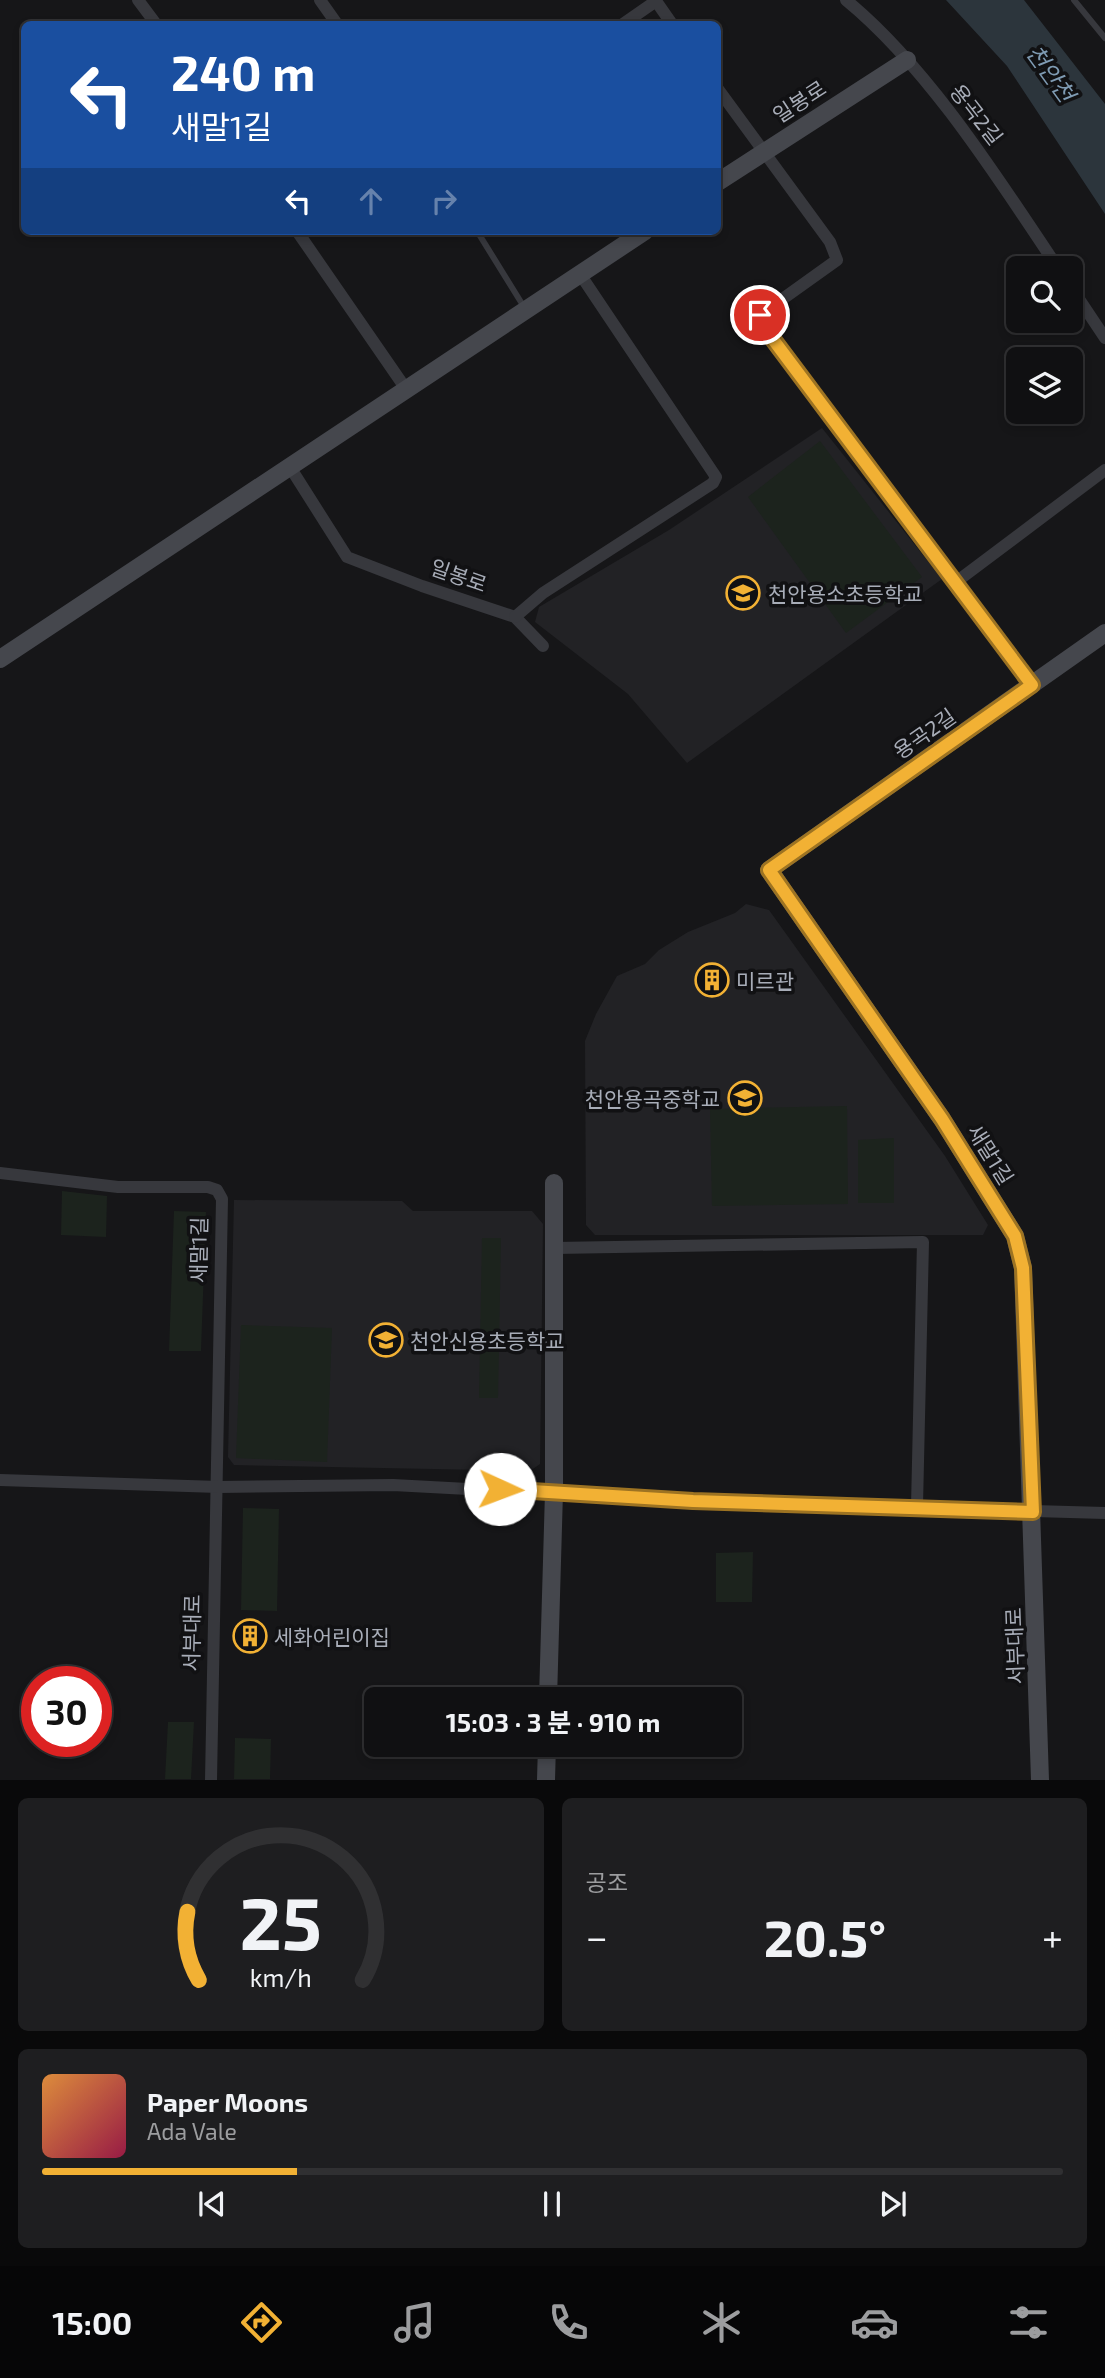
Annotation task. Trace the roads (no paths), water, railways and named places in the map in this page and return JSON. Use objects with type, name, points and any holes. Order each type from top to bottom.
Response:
[{"type":"street","points":[[320,0],[335,21]]},
{"type":"street","name":"용곡2길","points":[[846,0],[906,60],[985,161],[1050,256]]},
{"type":"street","points":[[626,21],[656,1],[670,21]]},
{"type":"street","points":[[144,2],[154,21]]},
{"type":"street","name":"일봉로","points":[[721,180],[906,60]]},
{"type":"street","points":[[721,93],[830,242],[837,260],[760,315],[760,322],[1032,685]]},
{"type":"street","points":[[300,235],[405,389]]},
{"type":"street","points":[[0,659],[639,235]]},
{"type":"street","points":[[543,646],[515,617],[543,593],[713,483],[715,470],[580,274]]},
{"type":"street","points":[[1083,305],[1105,338]]},
{"type":"street","name":"일봉로","points":[[289,467],[347,556],[422,586],[515,617]]},
{"type":"street","points":[[956,582],[1105,470]]},
{"type":"street","name":"용곡2길","points":[[769,870],[1105,633]]},
{"type":"street","name":"새말1길","points":[[769,870],[942,1119],[1015,1236],[1023,1268],[1033,1512]]},
{"type":"street","name":"새말1길","points":[[0,1173],[118,1187],[208,1187],[217,1190],[222,1199],[219,1487]]},
{"type":"street","points":[[548,1687],[554,1492],[554,1184]]},
{"type":"street","points":[[555,1248],[923,1242],[917,1507]]},
{"type":"street","points":[[0,1480],[219,1487],[393,1485],[693,1501],[1105,1513]]},
{"type":"street","name":"서부대로","points":[[211,1780],[219,1487]]},
{"type":"street","name":"서부대로","points":[[1033,1512],[1040,1780]]},
{"type":"street","points":[[546,1780],[547,1757]]},
{"type":"lane","points":[[1074,0],[1105,38]]},
{"type":"lane","points":[[479,235],[526,310]]},
{"type":"water","name":"천안천","points":[[946,0],[1024,0],[1105,104],[1105,214],[1007,66]]},
{"type":"place","name":"천안용소초등학교","points":[[743,593]]},
{"type":"place","name":"미르관","points":[[712,980]]},
{"type":"place","name":"천안용곡중학교","points":[[745,1098]]},
{"type":"place","name":"천안신용초등학교","points":[[386,1340]]},
{"type":"place","name":"세화어린이집","points":[[250,1636]]}]
